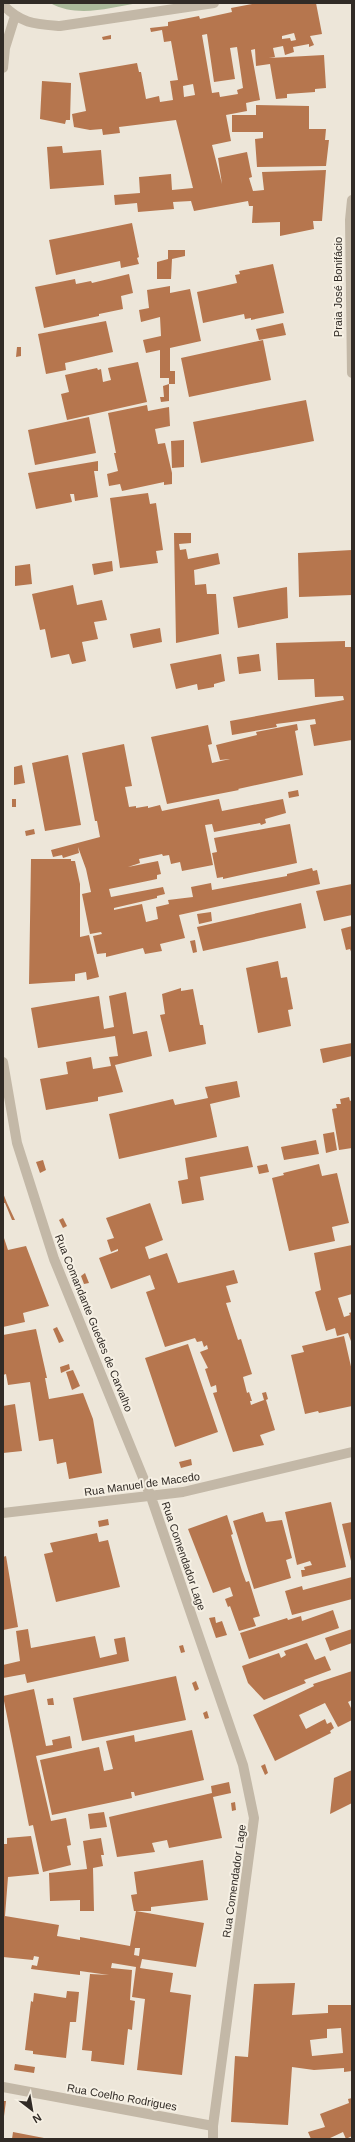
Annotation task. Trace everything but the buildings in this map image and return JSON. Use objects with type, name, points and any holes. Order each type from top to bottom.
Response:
[{"type":"street","points":[[3,4],[15,16],[35,24],[60,26],[214,3]]},
{"type":"street","points":[[3,68],[5,48],[15,16]]},
{"type":"street","name":"Praia José Bonifácio","points":[[352,200],[350,220],[352,373]]},
{"type":"street","name":"Rua Comandante Guedes de Carvalho","points":[[3,1062],[17,1143],[54,1259],[151,1497]]},
{"type":"street","name":"Rua Manuel de Macedo","points":[[3,1513],[151,1497],[183,1492],[352,1452]]},
{"type":"street","name":"Rua Comendador Lage","points":[[151,1497],[244,1765],[254,1818],[213,2126],[213,2139]]},
{"type":"street","name":"Rua Coelho Rodrigues","points":[[3,2087],[213,2126]]},
{"type":"green space","points":[[50,3],[138,3],[105,9],[82,11],[60,8]]}]
